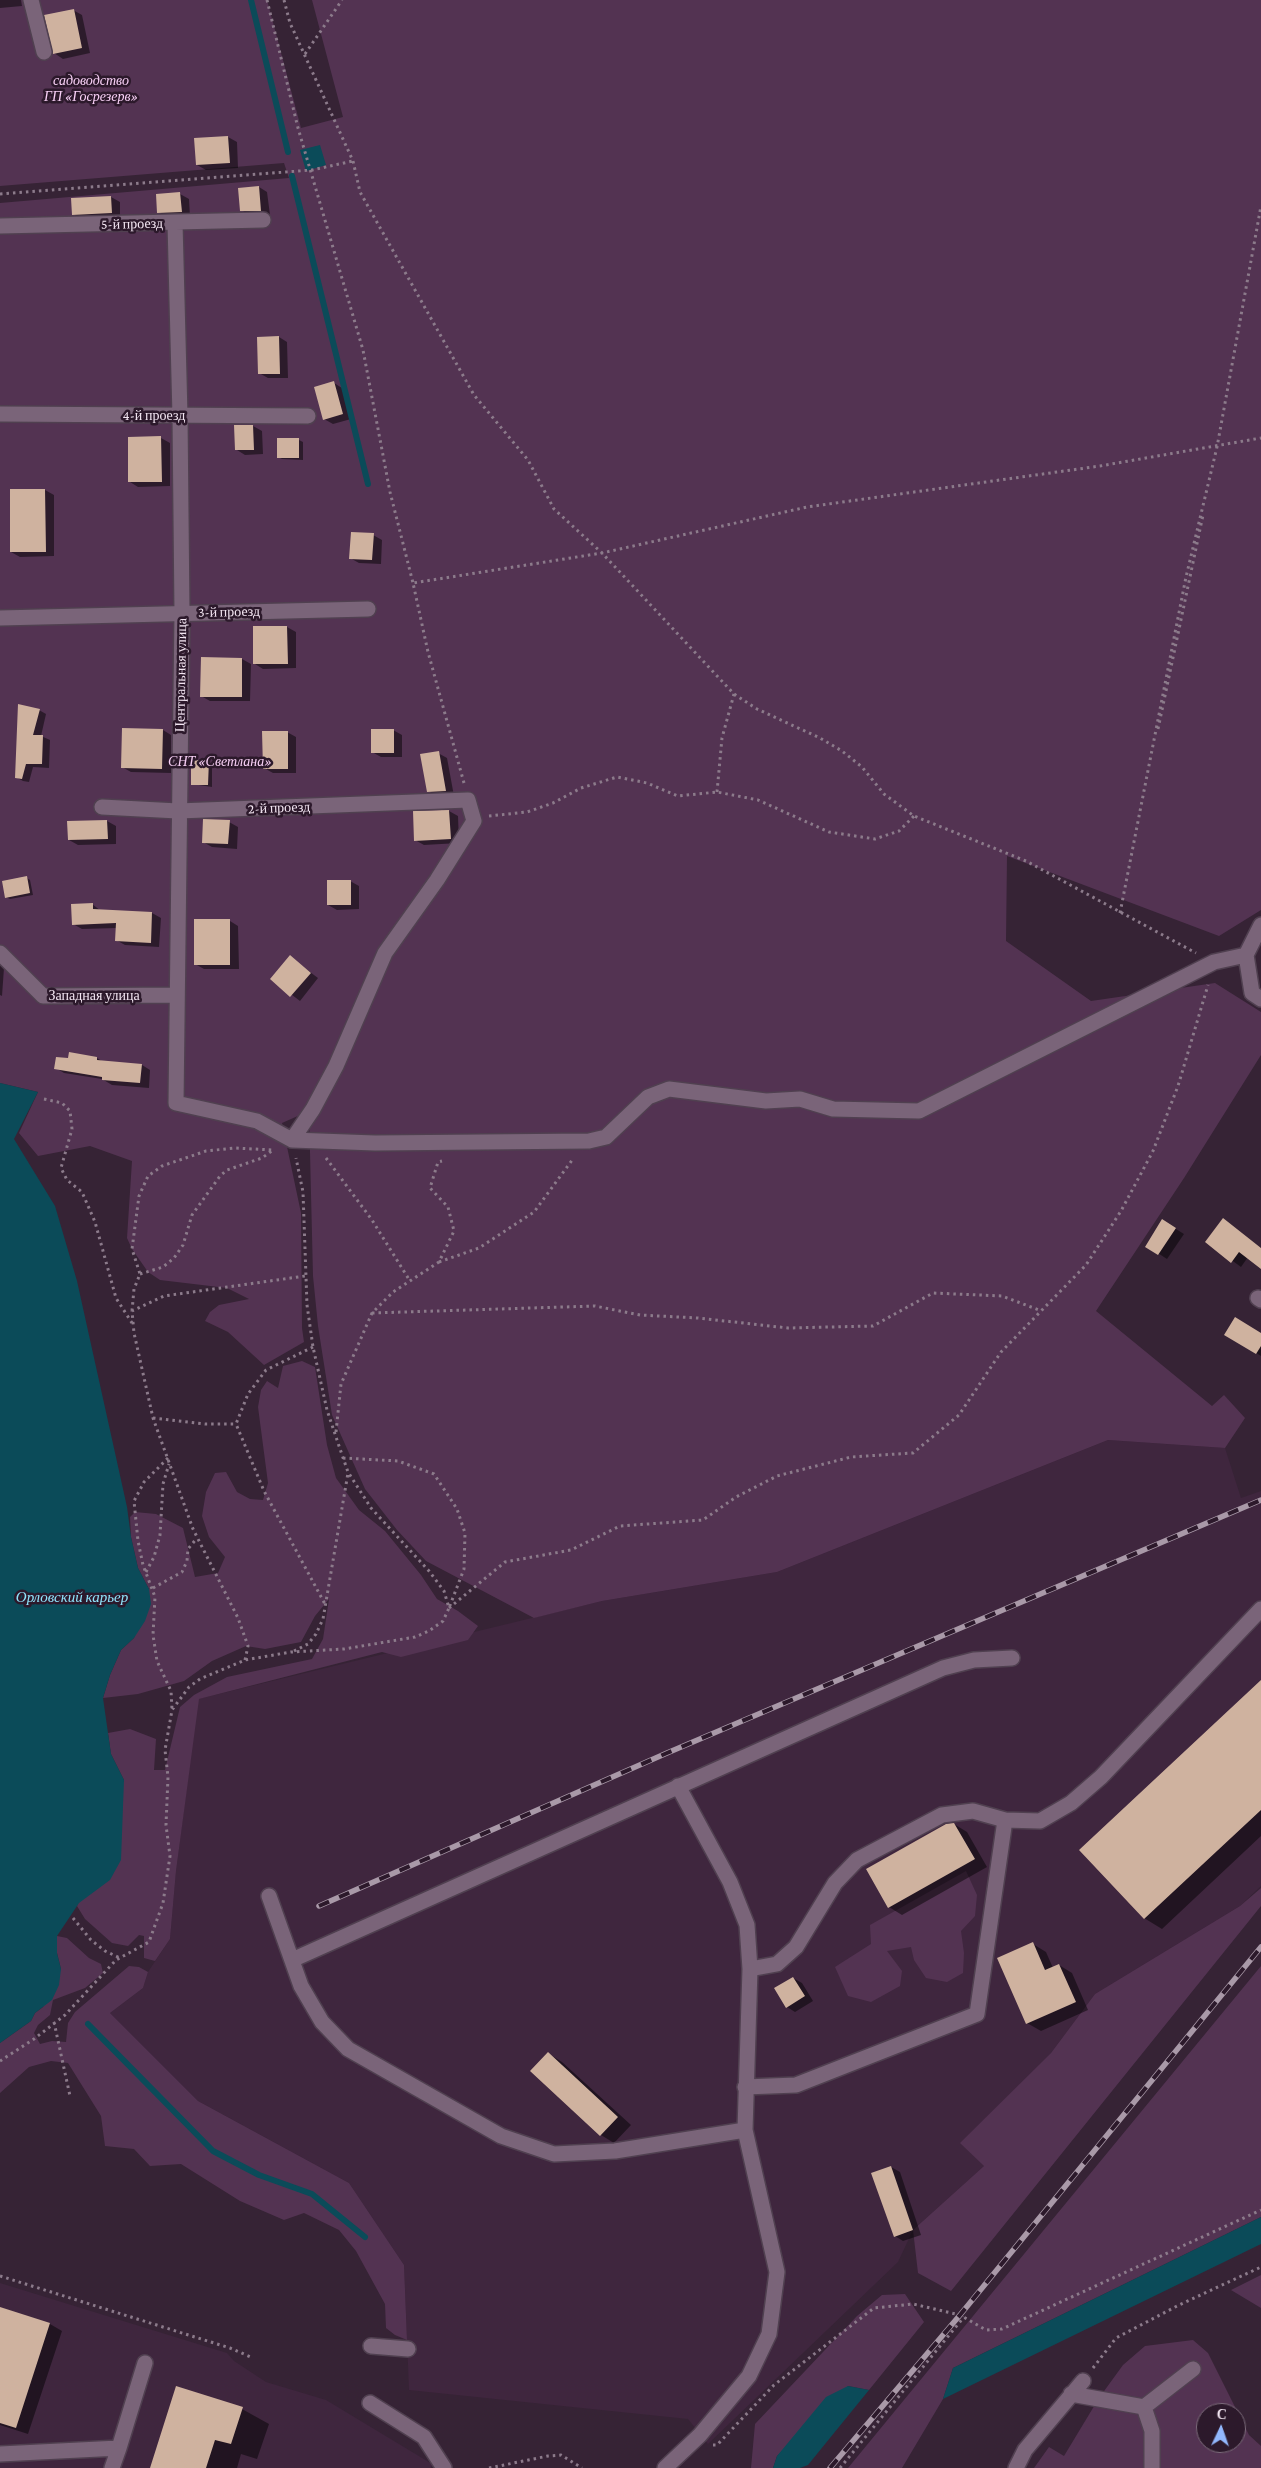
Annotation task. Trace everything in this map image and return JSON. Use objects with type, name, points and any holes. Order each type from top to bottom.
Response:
[{"type":"street","points":[[31,0],[44,52]]},
{"type":"street","name":"5-й проезд","points":[[0,226],[263,220]]},
{"type":"street","name":"Центральная улица","points":[[174,223],[180,416],[182,613],[178,811],[176,1103],[257,1121],[292,1140]]},
{"type":"street","name":"4-й проезд","points":[[0,414],[308,416]]},
{"type":"street","name":"3-й проезд","points":[[0,618],[368,609]]},
{"type":"street","points":[[292,1140],[313,1109],[336,1066],[385,953],[437,880],[474,821],[462,800]]},
{"type":"street","name":"2-й проезд","points":[[102,807],[178,811],[462,800]]},
{"type":"street","points":[[1256,996],[1246,955],[1261,925]]},
{"type":"street","name":"Западная улица","points":[[0,953],[43,996],[177,995]]},
{"type":"street","points":[[292,1140],[375,1143],[589,1141],[606,1137],[648,1097],[669,1089],[766,1101],[800,1099],[833,1109],[919,1111],[1214,962],[1246,955]]},
{"type":"street","points":[[750,1968],[777,1964],[796,1947],[834,1883],[857,1860],[942,1815],[973,1811],[1005,1820],[1040,1821],[1071,1803],[1101,1778],[1261,1609]]},
{"type":"street","points":[[292,1960],[944,1668],[974,1660],[1012,1658]]},
{"type":"street","points":[[665,2468],[695,2440],[749,2376],[769,2334],[777,2272],[745,2130],[750,1968],[747,1925],[730,1882],[678,1786]]},
{"type":"street","points":[[745,2087],[796,2085],[976,2014],[1005,1820]]},
{"type":"street","points":[[269,1896],[301,1986],[322,2022],[348,2049],[501,2136],[554,2154],[616,2151],[745,2130]]},
{"type":"street","points":[[371,2346],[408,2349]]},
{"type":"street","points":[[112,2468],[146,2363]]},
{"type":"street","points":[[1071,2394],[1144,2407],[1194,2369]]},
{"type":"street","points":[[1016,2468],[1025,2450],[1083,2381]]},
{"type":"street","points":[[370,2403],[424,2437],[444,2468]]},
{"type":"street","points":[[1144,2407],[1152,2431],[1152,2468]]},
{"type":"street","points":[[0,2454],[119,2448]]},
{"type":"path","points":[[267,0],[298,128],[312,170],[363,350],[390,492],[413,583],[462,800]]},
{"type":"path","points":[[284,0],[290,23],[352,161],[360,192],[474,395],[528,460],[554,509],[602,553],[734,694],[757,709],[820,738],[842,751],[862,768],[884,794],[914,816],[1026,861],[1214,962],[1178,1086],[1153,1151],[1121,1211],[1086,1265],[1001,1352],[959,1415],[913,1454],[851,1457],[777,1476],[736,1497],[703,1520],[620,1526],[571,1550],[505,1562],[449,1608]]},
{"type":"path","points":[[305,54],[342,0]]},
{"type":"path","points":[[0,194],[312,170],[352,161]]},
{"type":"path","points":[[1120,913],[1217,447],[1261,206]]},
{"type":"path","points":[[413,583],[602,553],[807,507],[924,489],[1100,466],[1261,438]]},
{"type":"path","points":[[717,792],[722,738],[734,694]]},
{"type":"path","points":[[474,821],[496,813],[527,812],[554,803],[581,788],[617,777],[647,783],[678,796],[717,792],[758,800],[830,832],[875,839],[899,831],[914,816]]},
{"type":"path","points":[[44,1099],[62,1103],[70,1111],[72,1129],[61,1168],[67,1180],[82,1192],[95,1222],[116,1298],[133,1325]]},
{"type":"path","points":[[140,1274],[163,1267],[174,1258],[183,1245],[192,1215],[220,1176],[228,1170],[262,1158],[282,1142],[292,1140],[303,1192],[305,1276],[313,1347],[335,1435],[348,1472],[371,1508],[444,1591],[449,1608]]},
{"type":"path","points":[[313,1140],[372,1220],[410,1282]]},
{"type":"path","points":[[335,1435],[341,1384],[372,1313],[393,1292],[439,1262],[479,1248],[534,1212],[589,1141]]},
{"type":"path","points":[[245,1660],[248,1646],[238,1618],[197,1538],[153,1418],[133,1325],[134,1289],[140,1274],[132,1249],[139,1196],[148,1176],[162,1166],[206,1151],[235,1148],[273,1150]]},
{"type":"path","points":[[439,1262],[454,1231],[448,1207],[430,1188],[438,1162],[447,1158]]},
{"type":"path","points":[[132,1311],[164,1296],[305,1276]]},
{"type":"path","points":[[372,1313],[595,1306],[640,1315],[698,1318],[788,1328],[873,1326],[933,1294],[1002,1296],[1040,1310]]},
{"type":"path","points":[[313,1347],[266,1370],[248,1394],[236,1424],[264,1491],[326,1606]]},
{"type":"path","points":[[153,1418],[205,1424],[236,1424]]},
{"type":"path","points":[[0,2061],[34,2039],[65,2015],[120,1958],[149,1942],[162,1903],[170,1856],[166,1825],[168,1777],[165,1750],[172,1710],[171,1691],[157,1661],[153,1635],[155,1597],[138,1541],[134,1501],[144,1482],[168,1458]]},
{"type":"path","points":[[172,1710],[181,1696],[200,1679],[245,1660],[291,1652],[344,1649],[414,1637],[429,1631],[443,1621],[464,1568],[466,1533],[457,1510],[434,1474],[398,1461],[343,1458]]},
{"type":"path","points":[[146,1572],[154,1557],[160,1534],[163,1484],[170,1464]]},
{"type":"path","points":[[291,1652],[308,1644],[316,1634],[326,1606],[348,1472]]},
{"type":"path","points":[[152,1588],[182,1572],[187,1561],[188,1549],[197,1538]]},
{"type":"path","points":[[73,1918],[91,1940],[105,1951],[120,1958]]},
{"type":"path","points":[[54,2022],[70,2096]]},
{"type":"path","points":[[695,2440],[717,2445],[774,2385],[874,2308],[913,2304],[964,2317],[986,2330],[1002,2329],[1261,2210]]},
{"type":"path","points":[[1083,2381],[1116,2338],[1179,2305],[1261,2267]]},
{"type":"path","points":[[0,2276],[230,2348],[253,2358]]},
{"type":"path","points":[[840,2468],[964,2317]]},
{"type":"path","points":[[489,2468],[561,2455],[582,2468]]},
{"type":"shaded area","points":[[1108,1440],[1225,1448],[1241,1498],[1261,1491],[1261,1886],[1240,1906],[1095,1994],[1051,2053],[961,2143],[984,2166],[913,2230],[898,2262],[708,2444],[688,2419],[409,2390],[404,2265],[349,2183],[198,2101],[110,2013],[143,1988],[148,1972],[170,1939],[176,1871],[198,1699],[602,1601],[777,1572]]},
{"type":"shaded area","points":[[0,2283],[227,2353],[234,2361],[266,2382],[326,2400],[432,2464],[431,2468],[0,2468]]},
{"type":"green space","points":[[0,0],[267,0],[301,128],[343,117],[312,0],[1261,0],[1261,910],[1219,936],[1007,856],[1006,941],[1091,1001],[1215,983],[1261,1012],[1261,1055],[1184,1178],[1096,1311],[1212,1406],[1224,1395],[1245,1418],[1225,1448],[1108,1440],[777,1572],[602,1601],[534,1618],[426,1561],[397,1530],[365,1489],[332,1415],[318,1326],[313,1276],[309,1111],[282,1123],[301,1213],[302,1328],[304,1342],[264,1365],[228,1332],[205,1321],[210,1312],[219,1305],[249,1299],[227,1288],[160,1280],[148,1272],[132,1249],[127,1238],[132,1161],[90,1146],[38,1156],[19,1133],[38,1092],[0,1083],[0,203],[289,178],[284,163],[0,186]]},
{"type":"green space","points":[[302,1361],[315,1367],[327,1445],[336,1478],[359,1510],[385,1531],[421,1575],[437,1599],[458,1611],[478,1626],[468,1640],[401,1657],[382,1652],[199,1699],[176,1871],[170,1939],[155,1961],[144,1958],[144,1936],[139,1935],[128,1946],[112,1943],[85,1919],[77,1906],[124,1780],[111,1754],[108,1733],[130,1729],[156,1739],[154,1770],[165,1770],[180,1707],[194,1695],[227,1677],[312,1659],[323,1639],[329,1599],[315,1616],[301,1642],[265,1649],[246,1646],[212,1661],[184,1681],[138,1694],[103,1698],[110,1675],[121,1650],[134,1638],[149,1589],[138,1568],[131,1537],[130,1517],[135,1512],[156,1514],[183,1528],[195,1577],[218,1573],[225,1557],[209,1537],[202,1516],[206,1492],[215,1473],[226,1472],[237,1492],[250,1499],[263,1500],[268,1483],[258,1407],[261,1390],[267,1381],[278,1388],[283,1366]]},
{"type":"green space","points":[[966,1871],[977,1895],[975,1916],[961,1931],[964,1953],[963,1973],[947,1982],[926,1978],[914,1960],[911,1947],[887,1951],[902,1971],[900,1986],[871,2002],[848,1996],[835,1967],[871,1944],[870,1925]]},
{"type":"green space","points":[[1261,1888],[1261,1906],[951,2291],[918,2273],[913,2230],[984,2166],[960,2143],[1051,2053],[1095,1994],[1240,1906]]},
{"type":"green space","points":[[57,1936],[67,1938],[89,1958],[101,1964],[103,1973],[85,1988],[53,2000],[50,2015],[38,2025],[34,2033],[40,2044],[52,2041],[66,2042],[68,2023],[75,2012],[129,1966],[139,1967],[148,1972],[143,1988],[110,2013],[198,2101],[349,2183],[404,2265],[407,2340],[395,2335],[386,2328],[385,2304],[356,2251],[339,2230],[304,2213],[284,2220],[240,2201],[181,2164],[150,2166],[134,2149],[105,2146],[101,2116],[68,2063],[51,2061],[29,2067],[0,2093],[0,2043],[31,2021],[35,2013],[43,2007],[61,1969],[57,1953]]},
{"type":"green space","points":[[1261,1966],[1261,2217],[953,2368],[943,2399],[902,2468],[848,2468]]},
{"type":"green space","points":[[1261,2275],[1261,2308],[1231,2290]]},
{"type":"green space","points":[[905,2294],[924,2322],[869,2390],[848,2386],[777,2456],[773,2468],[751,2468],[755,2424],[857,2316],[882,2295]]},
{"type":"green space","points":[[1193,2340],[1208,2353],[1233,2403],[1196,2403],[1196,2453],[1246,2453],[1246,2429],[1249,2435],[1261,2446],[1261,2468],[1034,2468],[1049,2447],[1064,2456],[1099,2398],[1123,2365],[1145,2346]]},
{"type":"water","points":[[320,145],[326,165],[306,171],[300,150]]},
{"type":"water","name":"Орловский карьер","points":[[0,1083],[38,1092],[14,1139],[55,1206],[77,1281],[127,1507],[138,1568],[149,1589],[151,1604],[145,1621],[134,1638],[121,1650],[110,1675],[103,1698],[111,1754],[124,1780],[121,1860],[110,1880],[79,1903],[57,1936],[57,1953],[61,1969],[59,1985],[52,2000],[35,2013],[31,2021],[0,2043]]},
{"type":"water","points":[[1261,2217],[1261,2244],[943,2399],[953,2368]]},
{"type":"water","points":[[848,2386],[869,2390],[808,2465],[800,2468],[773,2468],[777,2456],[826,2397]]},
{"type":"building","points":[[74,9],[82,48],[53,54],[44,15]]},
{"type":"building","points":[[228,136],[230,163],[196,165],[194,138]]},
{"type":"building","points":[[259,186],[261,211],[240,211],[238,188]]},
{"type":"building","points":[[180,192],[182,212],[157,213],[156,194]]},
{"type":"building","points":[[111,196],[112,213],[72,215],[71,198]]},
{"type":"building","points":[[279,336],[280,374],[258,374],[257,337]]},
{"type":"building","points":[[334,381],[343,414],[323,420],[314,387]]},
{"type":"building","points":[[234,425],[253,425],[254,450],[235,450]]},
{"type":"building","points":[[161,436],[162,482],[128,482],[128,437]]},
{"type":"building","points":[[277,438],[299,438],[299,458],[277,458]]},
{"type":"building","points":[[10,489],[45,489],[46,552],[10,552]]},
{"type":"building","points":[[351,532],[374,533],[372,560],[349,559]]},
{"type":"building","points":[[253,626],[287,626],[288,664],[253,664]]},
{"type":"building","points":[[201,657],[242,658],[242,697],[200,697]]},
{"type":"building","points":[[18,704],[40,709],[33,735],[43,735],[42,764],[26,764],[22,779],[15,778]]},
{"type":"building","points":[[122,728],[163,729],[162,769],[121,768]]},
{"type":"building","points":[[371,729],[394,729],[394,753],[371,753]]},
{"type":"building","points":[[262,731],[288,731],[288,769],[263,769]]},
{"type":"building","points":[[439,751],[446,791],[427,792],[420,754]]},
{"type":"building","points":[[191,760],[209,760],[208,785],[191,785]]},
{"type":"building","points":[[449,810],[451,839],[414,841],[413,811]]},
{"type":"building","points":[[203,819],[230,820],[228,844],[202,843]]},
{"type":"building","points":[[107,820],[108,839],[68,840],[67,821]]},
{"type":"building","points":[[27,876],[30,893],[5,898],[2,881]]},
{"type":"building","points":[[327,880],[351,880],[351,905],[327,905]]},
{"type":"building","points":[[93,903],[93,909],[152,912],[151,943],[115,941],[116,923],[72,925],[71,904]]},
{"type":"building","points":[[194,919],[230,919],[230,965],[194,965]]},
{"type":"building","points":[[290,955],[311,973],[290,997],[270,979]]},
{"type":"building","points":[[69,1052],[97,1057],[97,1060],[142,1064],[140,1083],[102,1080],[102,1077],[54,1069],[56,1057],[68,1058]]},
{"type":"building","points":[[1223,1218],[1261,1248],[1261,1269],[1239,1252],[1231,1263],[1205,1242]]},
{"type":"building","points":[[1162,1219],[1176,1228],[1158,1255],[1145,1247]]},
{"type":"building","points":[[1235,1317],[1261,1333],[1261,1346],[1256,1354],[1224,1335]]},
{"type":"building","points":[[1261,1680],[1261,1810],[1144,1919],[1079,1850]]},
{"type":"building","points":[[954,1823],[975,1859],[888,1908],[866,1869],[946,1824]]},
{"type":"building","points":[[1033,1942],[1045,1970],[1059,1964],[1076,2002],[1026,2024],[997,1958]]},
{"type":"building","points":[[793,1977],[805,1996],[786,2008],[774,1988]]},
{"type":"building","points":[[548,2052],[618,2117],[600,2136],[530,2071]]},
{"type":"building","points":[[891,2166],[913,2230],[894,2237],[871,2173]]},
{"type":"building","points":[[0,2307],[50,2323],[16,2428],[0,2423]]},
{"type":"building","points":[[176,2386],[243,2407],[231,2444],[215,2440],[206,2468],[150,2468]]},
{"type":"waterway","points":[[251,0],[288,152]]},
{"type":"waterway","points":[[292,176],[368,484]]},
{"type":"waterway","points":[[88,2024],[213,2151],[259,2175],[312,2194],[365,2237]]},
{"type":"railway","points":[[319,1906],[667,1753],[1261,1500]]},
{"type":"railway","points":[[830,2468],[960,2315],[1261,1947]]},
{"type":"park label","name":"садоводство ГП «Госрезерв»","points":[[91,89]]},
{"type":"park label","name":"СНТ «Светлана»","points":[[220,762]]}]
